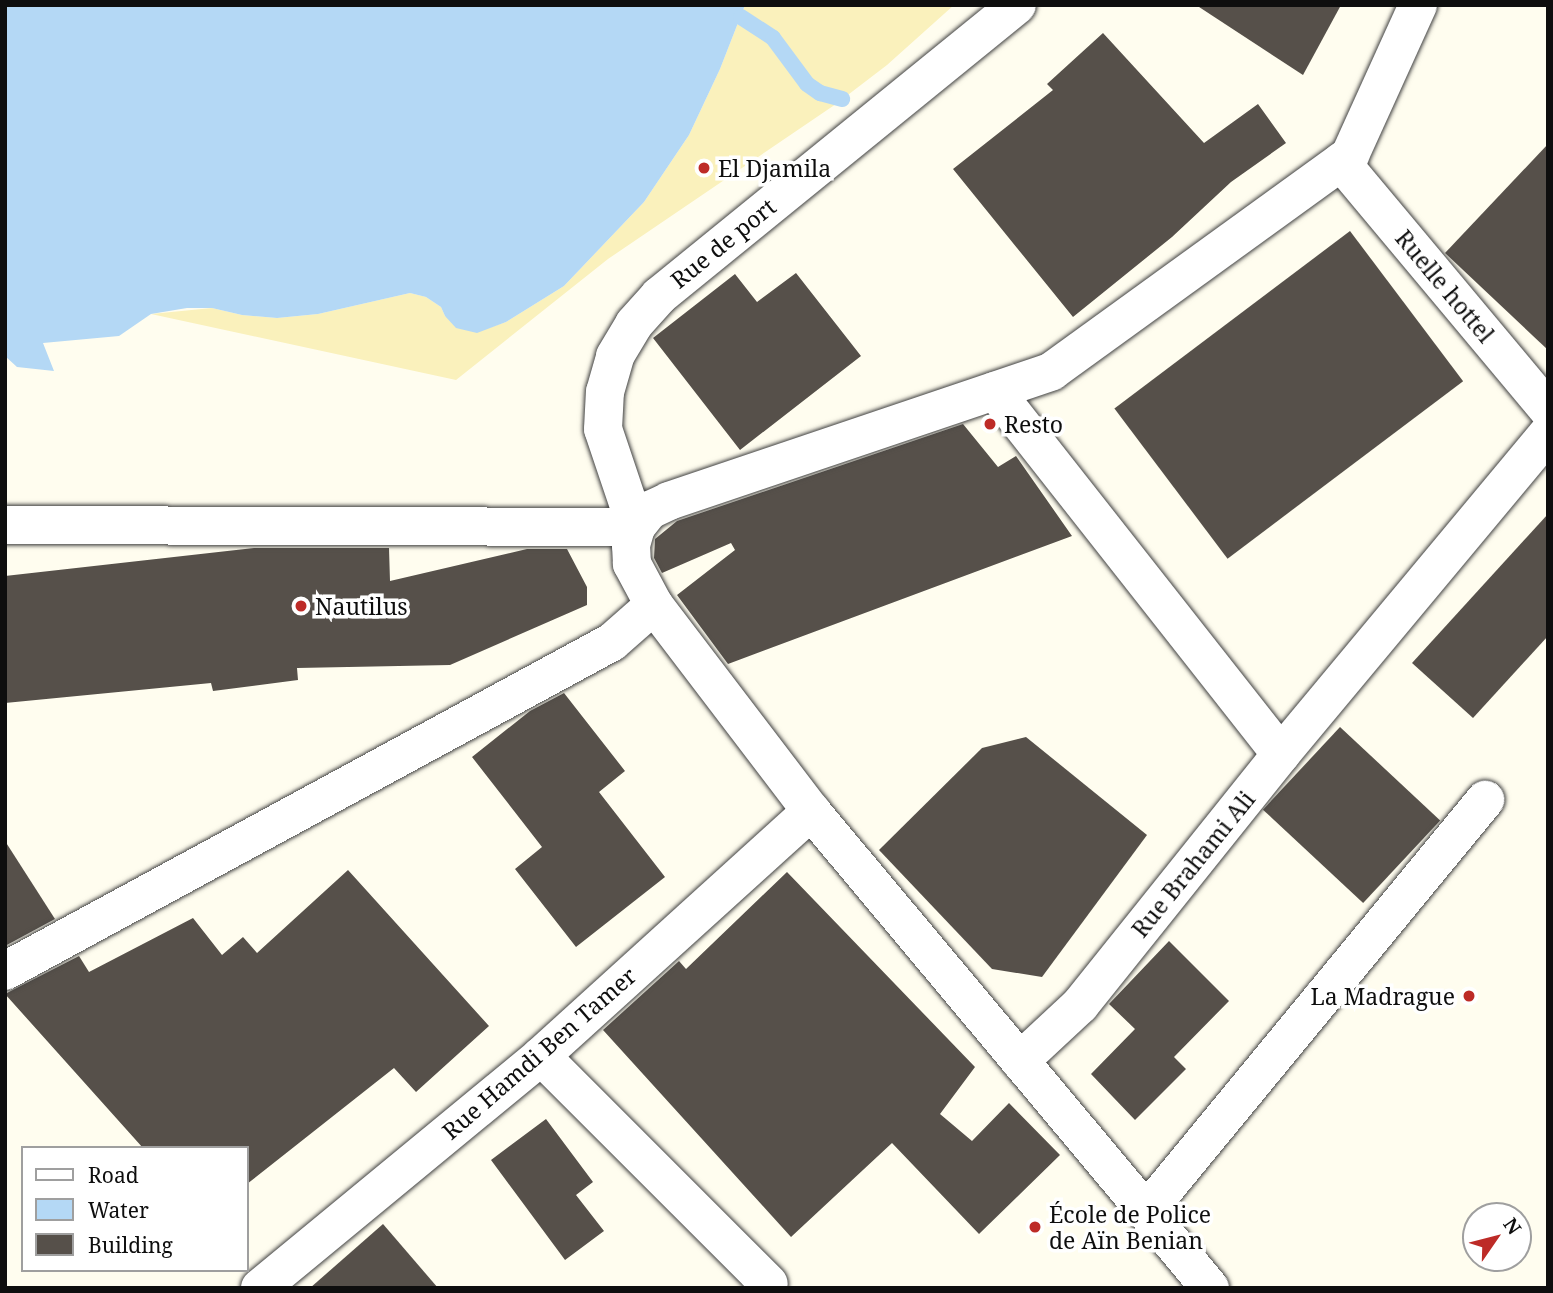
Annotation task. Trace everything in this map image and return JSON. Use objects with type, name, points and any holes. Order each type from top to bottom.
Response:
[{"type":"street","name":"Rue de port","points":[[636,527],[603,429],[605,392],[615,356],[634,324],[659,296],[1017,5]]},
{"type":"street","points":[[1210,1288],[811,811],[653,606],[632,564],[631,545],[636,527],[650,510],[669,501],[1052,371],[1350,155],[1418,5]]},
{"type":"street","name":"Ruelle hottel","points":[[1341,162],[1548,410]]},
{"type":"street","points":[[995,391],[1281,754]]},
{"type":"street","name":"Rue Brahami Ali","points":[[1020,1060],[1080,1005],[1281,754],[1548,433]]},
{"type":"street","points":[[5,525],[636,527]]},
{"type":"street","points":[[5,971],[612,642],[653,606]]},
{"type":"street","points":[[1146,1212],[1485,800]]},
{"type":"street","name":"Rue Hamdi Ben Tamer","points":[[260,1288],[541,1056],[811,811]]},
{"type":"street","points":[[541,1056],[769,1284]]},
{"type":"sand","name":"El Djamila","points":[[745,5],[954,5],[887,65],[836,104],[608,259],[456,380],[151,314],[212,308],[242,315],[277,318],[318,314],[410,293],[426,297],[441,307],[445,316],[477,332],[506,322],[564,286],[644,202],[689,135],[720,69]]},
{"type":"water","points":[[5,5],[745,5],[720,69],[689,135],[644,202],[564,286],[506,322],[477,333],[456,328],[441,307],[426,297],[410,293],[318,314],[277,318],[242,315],[212,308],[187,308],[151,314],[119,336],[43,343],[54,371],[17,367],[5,356]]},
{"type":"building","points":[[1196,5],[1341,5],[1303,75]]},
{"type":"building","points":[[1103,33],[1204,143],[1258,104],[1286,143],[1231,182],[1172,237],[1073,317],[953,169],[1053,90],[1047,84]]},
{"type":"building","points":[[1548,144],[1548,350],[1445,253]]},
{"type":"building","points":[[1350,231],[1463,381],[1228,559],[1114,409]]},
{"type":"building","points":[[796,273],[861,356],[740,450],[653,338],[735,274],[757,302]]},
{"type":"building","points":[[963,424],[998,467],[1016,456],[1072,536],[728,664],[677,595],[735,550],[731,543],[662,573],[654,558],[655,539],[677,521]]},
{"type":"building","points":[[1548,514],[1548,636],[1473,718],[1412,663]]},
{"type":"building","points":[[254,548],[389,548],[390,581],[527,549],[567,549],[587,587],[587,605],[450,665],[297,668],[298,680],[213,691],[211,683],[5,703],[5,576]]},
{"type":"building","points":[[564,693],[625,771],[599,792],[665,877],[576,947],[515,869],[542,847],[472,757],[530,711]]},
{"type":"building","points":[[1340,727],[1440,820],[1363,903],[1263,810]]},
{"type":"building","points":[[1026,737],[1147,835],[1042,977],[992,969],[879,850],[982,748]]},
{"type":"building","points":[[5,841],[55,919],[5,946]]},
{"type":"building","points":[[348,870],[489,1026],[416,1092],[394,1068],[248,1183],[248,1146],[141,1146],[5,994],[79,956],[89,972],[193,918],[222,955],[243,937],[257,953]]},
{"type":"building","points":[[787,872],[975,1067],[940,1114],[972,1141],[1009,1103],[1060,1155],[979,1234],[892,1143],[791,1237],[603,1030],[679,961],[686,969]]},
{"type":"building","points":[[1169,941],[1229,1001],[1174,1057],[1186,1069],[1135,1120],[1091,1074],[1135,1029],[1109,1004]]},
{"type":"building","points":[[546,1119],[593,1182],[576,1195],[604,1231],[565,1260],[491,1160]]},
{"type":"building","points":[[383,1224],[438,1288],[310,1288]]},
{"type":"waterway","points":[[741,17],[773,38],[807,84],[820,93],[842,99]]},
{"type":"place","name":"El Djamila","points":[[704,168]]},
{"type":"place","name":"Resto","points":[[990,424]]},
{"type":"place","name":"Nautilus","points":[[301,606]]},
{"type":"place","name":"La Madrague","points":[[1469,996]]},
{"type":"place","name":"École de Police de Aïn Benian","points":[[1035,1227]]}]
